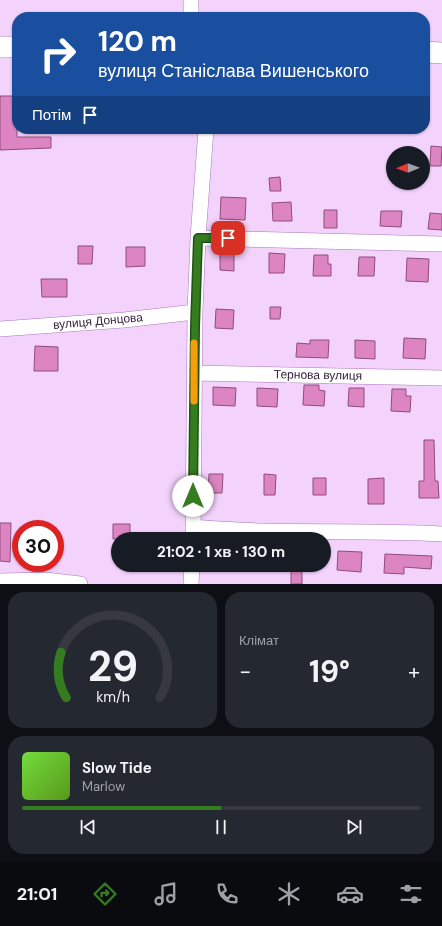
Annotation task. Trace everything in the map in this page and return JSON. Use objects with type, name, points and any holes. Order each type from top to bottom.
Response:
[{"type":"main road","points":[[0,47],[12,47]]},
{"type":"main road","points":[[430,52],[442,53]]},
{"type":"street","points":[[190,12],[191,0]]},
{"type":"street","points":[[193,532],[195,312],[198,238],[206,134]]},
{"type":"street","points":[[198,238],[442,244]]},
{"type":"street","name":"вулиця Донцова","points":[[0,329],[109,321],[195,312]]},
{"type":"street","name":"Тернова вулиця","points":[[194,373],[442,378]]},
{"type":"street","points":[[331,532],[399,532],[442,534]]},
{"type":"street","points":[[191,584],[192,572]]},
{"type":"street","points":[[0,581],[45,580],[80,584]]},
{"type":"building","points":[[0,96],[12,96],[12,134],[17,134],[17,137],[51,137],[51,148],[0,150]]},
{"type":"building","points":[[431,146],[442,147],[441,166],[430,166]]},
{"type":"building","points":[[280,177],[281,191],[270,191],[269,178]]},
{"type":"building","points":[[221,197],[246,198],[245,220],[220,219]]},
{"type":"building","points":[[291,202],[292,221],[273,221],[272,203]]},
{"type":"building","points":[[324,210],[337,210],[337,228],[324,228]]},
{"type":"building","points":[[381,211],[402,211],[401,227],[380,226]]},
{"type":"building","points":[[430,213],[442,214],[442,230],[428,229]]},
{"type":"building","points":[[78,246],[93,246],[92,264],[78,264]]},
{"type":"building","points":[[126,247],[145,247],[145,266],[126,267]]},
{"type":"building","points":[[220,253],[234,253],[234,271],[220,270]]},
{"type":"building","points":[[269,253],[285,254],[284,273],[269,273]]},
{"type":"building","points":[[314,255],[328,255],[328,264],[331,264],[331,276],[313,276]]},
{"type":"building","points":[[359,257],[375,257],[374,276],[358,276]]},
{"type":"building","points":[[407,258],[429,259],[428,282],[406,281]]},
{"type":"building","points":[[41,279],[67,279],[67,297],[42,297]]},
{"type":"building","points":[[270,307],[281,307],[280,319],[270,319]]},
{"type":"building","points":[[216,309],[234,310],[233,329],[215,328]]},
{"type":"building","points":[[404,338],[426,339],[425,359],[403,358]]},
{"type":"building","points":[[310,340],[329,340],[328,358],[296,357],[297,343],[310,344]]},
{"type":"building","points":[[355,340],[375,341],[375,359],[355,358]]},
{"type":"building","points":[[35,346],[58,347],[58,371],[34,371]]},
{"type":"building","points":[[304,385],[319,385],[319,390],[325,391],[324,406],[303,405]]},
{"type":"building","points":[[213,387],[236,388],[235,406],[213,405]]},
{"type":"building","points":[[257,388],[278,389],[277,407],[257,406]]},
{"type":"building","points":[[349,388],[364,388],[364,407],[348,406]]},
{"type":"building","points":[[392,389],[406,389],[406,396],[411,396],[410,412],[391,411]]},
{"type":"building","points":[[424,440],[434,440],[435,481],[438,481],[439,498],[419,498],[419,481],[424,481]]},
{"type":"building","points":[[209,474],[223,474],[222,493],[208,493]]},
{"type":"building","points":[[264,474],[276,475],[275,495],[264,495]]},
{"type":"building","points":[[313,478],[326,478],[326,495],[313,495]]},
{"type":"building","points":[[384,478],[384,504],[368,504],[368,479]]},
{"type":"building","points":[[0,523],[11,523],[10,562],[0,561]]},
{"type":"building","points":[[113,524],[130,524],[130,532],[113,532]]},
{"type":"building","points":[[338,551],[362,552],[361,572],[337,570]]},
{"type":"building","points":[[385,554],[432,556],[431,569],[404,567],[404,574],[384,573]]},
{"type":"building","points":[[291,572],[302,572],[302,584],[291,584]]},
{"type":"slow traffic","points":[[194,343],[194,401]]},
{"type":"route","points":[[193,496],[194,373],[198,238],[228,238]]}]
